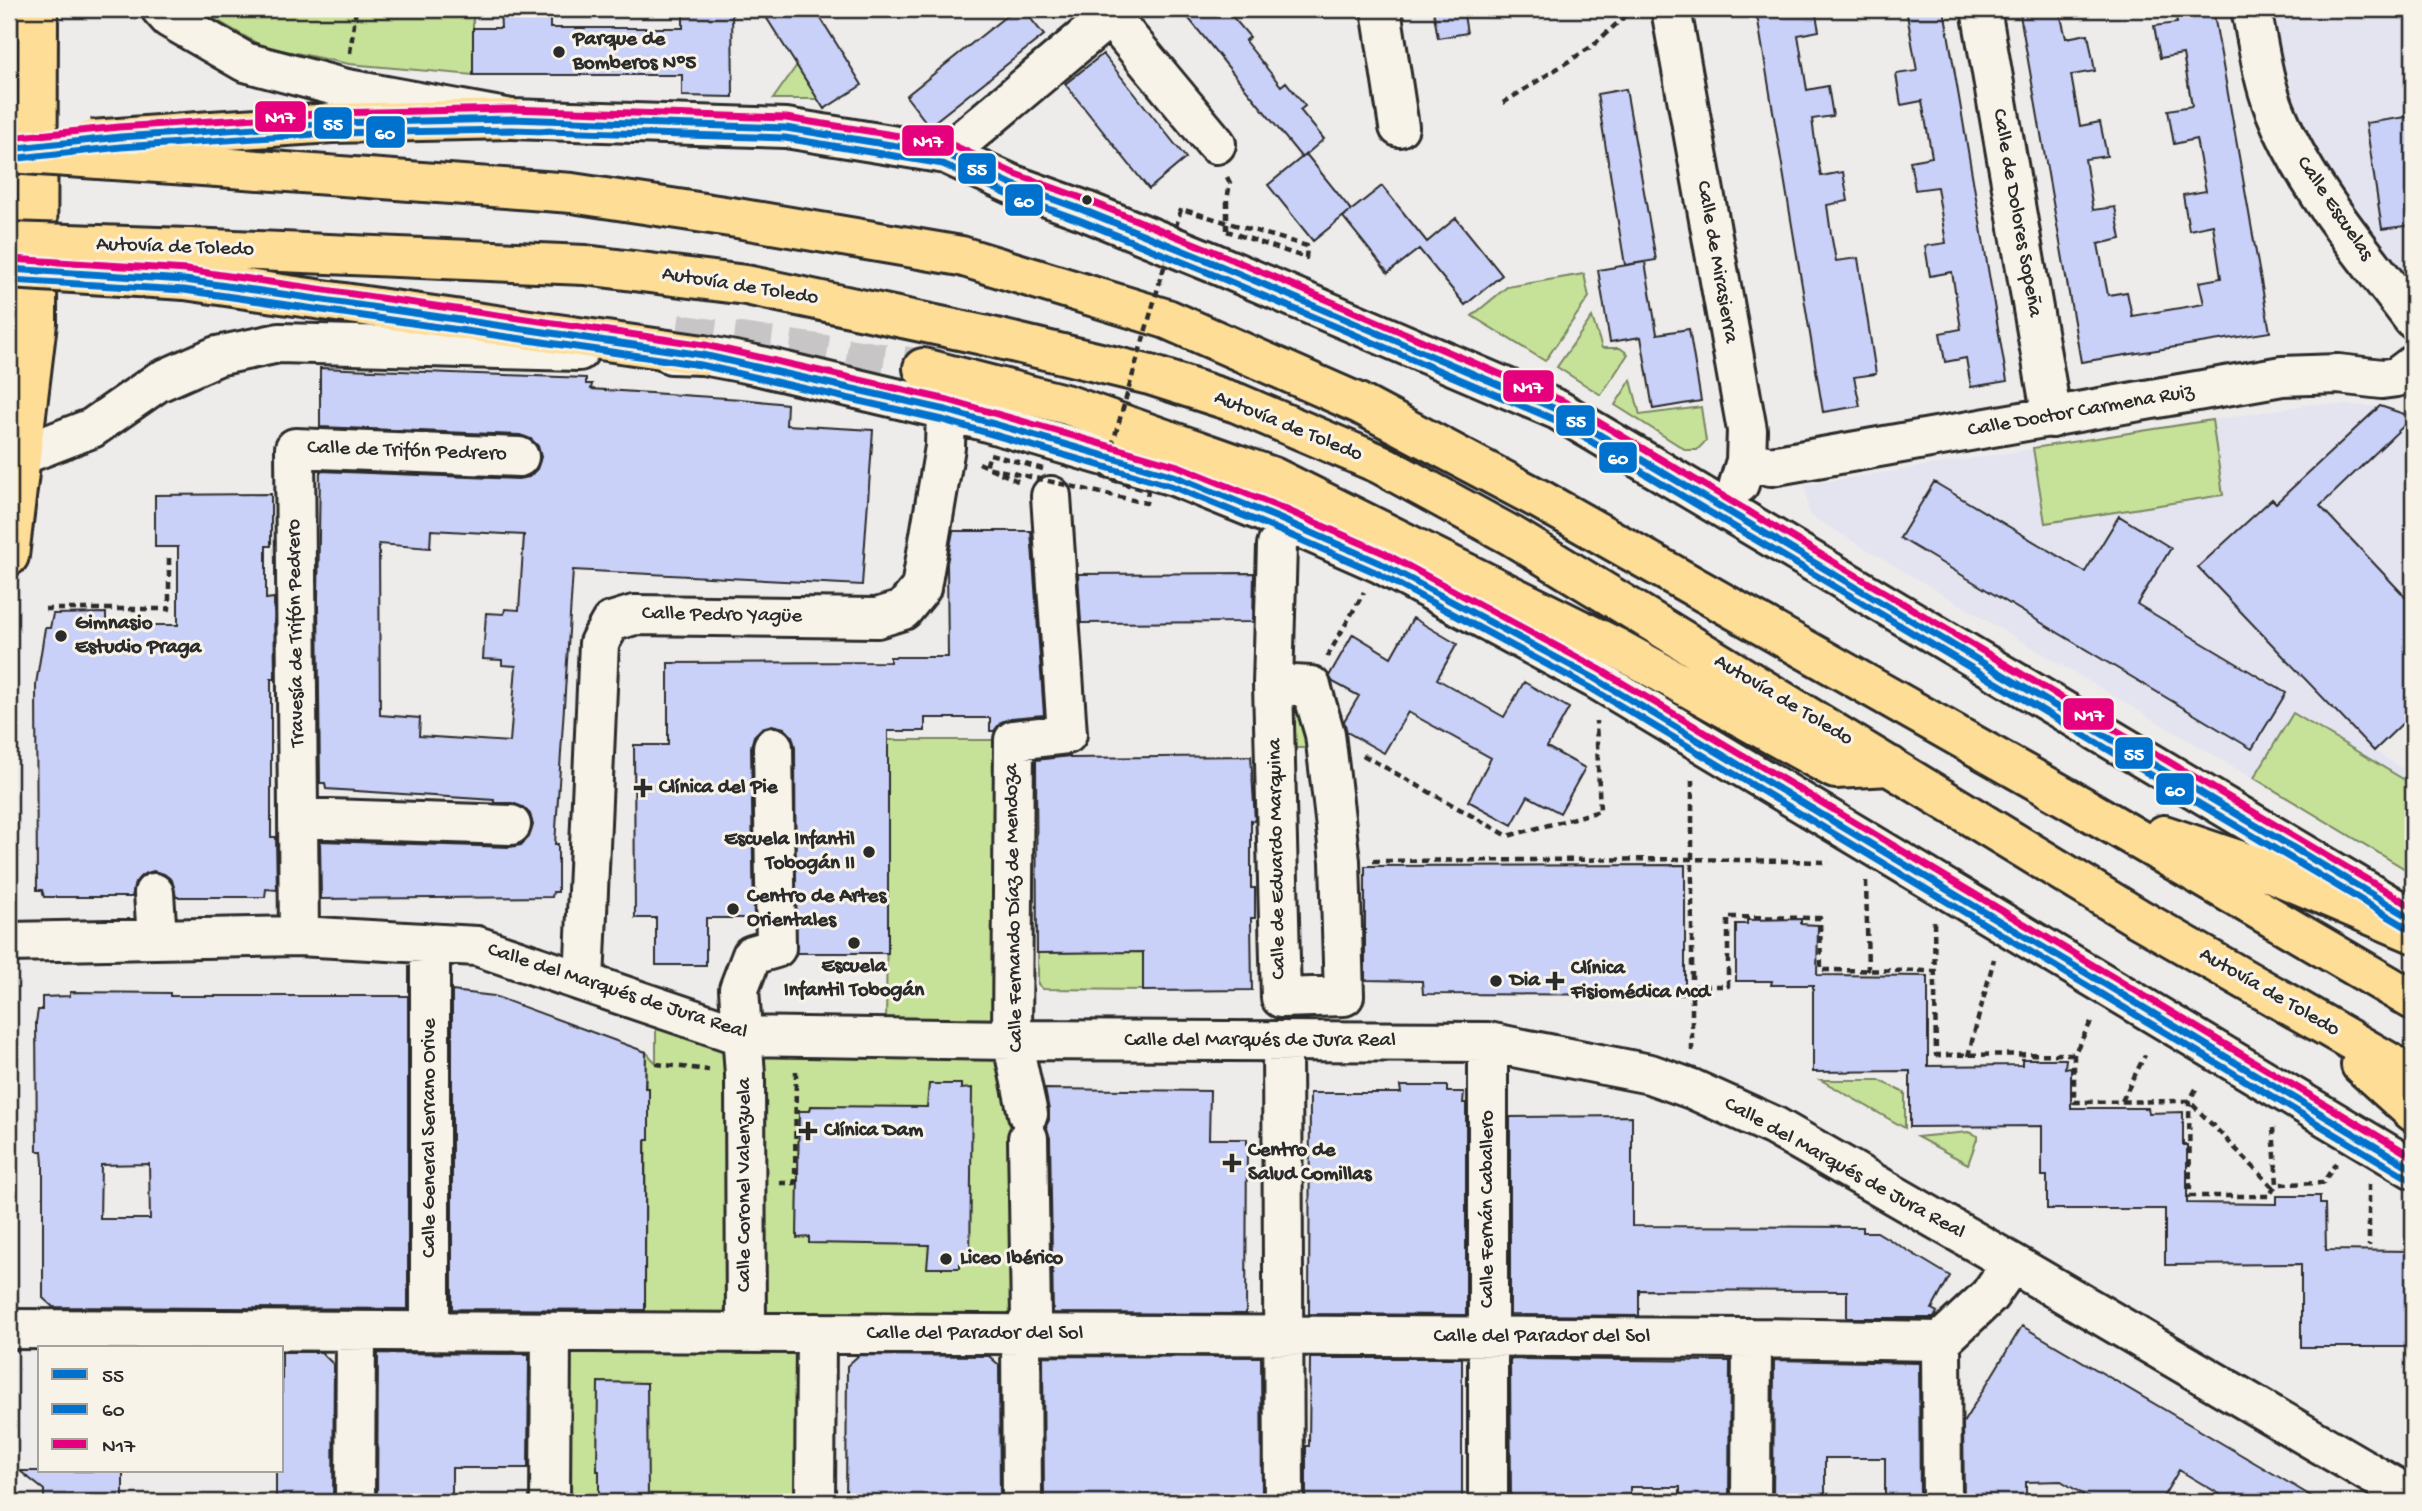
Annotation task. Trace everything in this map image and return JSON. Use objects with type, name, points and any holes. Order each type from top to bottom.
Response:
[{"type":"main road","points":[[9,556],[14,458],[37,323],[38,9]]},
{"type":"main road","points":[[215,149],[332,123],[511,119]]},
{"type":"main road","points":[[9,151],[215,149],[572,193],[961,256],[1167,319],[1358,404],[1529,493],[2083,807],[2413,1000]]},
{"type":"main road","name":"Autovía de Toledo","points":[[9,242],[187,264],[585,265],[746,285],[983,335],[1150,375],[1237,403],[1380,464],[1512,536],[2138,918],[2413,1076]]},
{"type":"main road","points":[[9,269],[187,264],[704,355]]},
{"type":"main road","points":[[923,368],[1068,405],[1273,477],[1617,648],[1835,769],[1890,766]]},
{"type":"main road","points":[[2083,807],[2253,865],[2413,933]]},
{"type":"main road","points":[[2308,1016],[2413,1112]]},
{"type":"street","points":[[161,9],[169,18],[245,62],[347,89],[511,119],[786,128],[946,155],[1012,184],[1083,210],[1558,410],[2413,919]]},
{"type":"street","points":[[1381,9],[1399,127]]},
{"type":"street","name":"Calle de Mirasierra","points":[[1671,9],[1747,430],[1746,461],[1738,485],[1723,510]]},
{"type":"street","name":"Calle de Dolores Sopeña","points":[[1981,9],[2052,418]]},
{"type":"street","name":"Calle Escuelas","points":[[2251,9],[2262,66],[2288,140],[2310,181],[2335,218],[2413,319]]},
{"type":"street","points":[[946,155],[1107,13],[1216,144]]},
{"type":"street","points":[[14,458],[92,428],[158,382],[217,356],[279,343],[704,355],[946,411],[1174,476],[1278,517],[1380,563],[1594,678],[2413,1169]]},
{"type":"street","name":"Calle Doctor Carmena Ruiz","points":[[1746,461],[1772,466],[2282,376],[2338,374],[2382,379],[2397,377],[2413,365]]},
{"type":"street","name":"Calle Pedro Yagüe","points":[[584,981],[599,642],[611,622],[634,615],[877,618],[903,610],[920,588],[946,447],[946,411]]},
{"type":"street","name":"Calle de Trifón Pedrero","points":[[295,448],[519,457]]},
{"type":"street","name":"Travesía de Trifón Pedrero","points":[[295,448],[299,936]]},
{"type":"street","name":"Calle Fernando Díaz de Mendoza","points":[[1022,1502],[1021,1335],[1031,1316],[1028,1126],[1012,1040],[1014,740],[1067,734],[1047,483]]},
{"type":"street","name":"Calle de Eduardo Marquina","points":[[1277,545],[1273,684],[1281,998],[1344,996],[1340,861],[1325,734],[1311,685]]},
{"type":"street","points":[[1273,684],[1311,685]]},
{"type":"street","name":"Calle Coronel Valenzuela","points":[[746,1333],[743,1036],[739,989],[751,955],[776,948],[773,747]]},
{"type":"street","points":[[299,818],[511,825]]},
{"type":"street","points":[[155,893],[157,939]]},
{"type":"street","name":"Calle del Marqués de Jura Real","points":[[9,942],[299,936],[477,946],[743,1036],[1488,1042],[1650,1074],[1692,1089],[1774,1126],[2413,1498]]},
{"type":"street","name":"Calle General Serrano Orive","points":[[430,944],[430,1331]]},
{"type":"street","points":[[1282,1041],[1284,1502]]},
{"type":"street","name":"Calle Fernán Caballero","points":[[1488,1042],[1488,1502]]},
{"type":"street","points":[[1942,1502],[1941,1341],[1989,1296],[2012,1263]]},
{"type":"street","name":"Calle del Parador del Sol","points":[[9,1329],[1941,1341]]},
{"type":"street","points":[[355,1502],[356,1331]]},
{"type":"street","points":[[550,1502],[551,1332]]},
{"type":"street","points":[[815,1502],[816,1333]]},
{"type":"street","points":[[1751,1502],[1752,1338]]},
{"type":"path","points":[[349,64],[356,9]]},
{"type":"path","points":[[1503,103],[1591,47],[1633,9]]},
{"type":"path","points":[[1047,483],[990,454],[986,467],[1146,503],[1148,491],[1103,477],[1181,208],[1307,246],[1306,258],[1227,231],[1227,200],[1230,183]]},
{"type":"path","points":[[975,461],[1047,483]]},
{"type":"path","points":[[45,609],[169,609],[169,553]]},
{"type":"path","points":[[1311,685],[1367,585]]},
{"type":"path","points":[[1325,734],[1508,836],[1600,811],[1595,712]]},
{"type":"path","points":[[1692,772],[1692,1089]]},
{"type":"path","points":[[1340,861],[1691,859],[1833,862]]},
{"type":"path","points":[[1866,873],[1868,971]]},
{"type":"path","points":[[1933,911],[1936,1055],[2074,1054]]},
{"type":"path","points":[[1692,986],[1728,986],[1728,917],[1820,918],[1821,970],[1936,971]]},
{"type":"path","points":[[1968,1056],[1997,949]]},
{"type":"path","points":[[2091,1022],[2074,1054],[2074,1102],[2189,1101],[2276,1186],[2323,1183],[2337,1163]]},
{"type":"path","points":[[795,1184],[796,1038]]},
{"type":"path","points":[[2122,1101],[2145,1055]]},
{"type":"path","points":[[656,1064],[715,1071]]},
{"type":"path","points":[[2196,1089],[2189,1101],[2189,1196],[2269,1196],[2276,1186],[2273,1128]]},
{"type":"path","points":[[2369,1182],[2369,1246]]},
{"type":"shaded area","points":[[2272,9],[2413,9],[2413,284],[2346,206],[2306,138],[2280,51]]},
{"type":"shaded area","points":[[2312,404],[2380,406],[2413,417],[2413,713],[2375,751],[2401,768],[2413,759],[2413,874],[1809,515],[1805,485]]},
{"type":"green space","points":[[197,9],[473,9],[473,75],[349,64],[262,46]]},
{"type":"green space","points":[[797,65],[818,99],[773,99]]},
{"type":"green space","points":[[1584,274],[1589,297],[1545,361],[1472,316],[1507,287]]},
{"type":"green space","points":[[1592,317],[1602,348],[1620,348],[1628,354],[1601,395],[1557,367]]},
{"type":"green space","points":[[1631,380],[1640,415],[1701,407],[1706,441],[1697,450],[1686,450],[1615,405]]},
{"type":"green space","points":[[2212,420],[2223,495],[2045,523],[2033,448]]},
{"type":"green space","points":[[1281,696],[1304,699],[1320,748],[1282,748]]},
{"type":"green space","points":[[2293,713],[2413,785],[2413,859],[2407,870],[2254,778]]},
{"type":"green space","points":[[888,740],[1014,740],[1031,1316],[816,1333],[815,1502],[550,1502],[551,1332],[645,1314],[646,1052],[656,1063],[656,1006],[886,1039]]},
{"type":"green space","points":[[1143,951],[1143,990],[1043,989],[1038,984],[1038,953]]},
{"type":"green space","points":[[1821,1080],[1879,1080],[1905,1093],[1905,1128]]},
{"type":"green space","points":[[1968,1132],[1978,1136],[1968,1164],[1917,1137]]},
{"type":"building","points":[[500,9],[550,9],[550,28],[683,28],[683,9],[732,9],[733,97],[682,96],[682,75],[473,75],[473,28],[501,28]]},
{"type":"building","points":[[761,9],[815,9],[862,85],[824,109]]},
{"type":"building","points":[[1015,9],[1023,9],[1044,35],[929,126],[906,96]]},
{"type":"building","points":[[1181,9],[1226,9],[1250,37],[1245,41],[1281,86],[1286,82],[1305,106],[1300,110],[1324,139],[1302,158]]},
{"type":"building","points":[[1433,9],[1463,9],[1467,33],[1438,38]]},
{"type":"building","points":[[1756,9],[1815,9],[1819,31],[1798,35],[1807,90],[1828,86],[1833,116],[1812,119],[1821,176],[1843,172],[1848,201],[1827,205],[1836,261],[1858,258],[1876,374],[1854,377],[1860,406],[1823,412]]},
{"type":"building","points":[[1906,9],[1944,9],[2007,381],[1971,387],[1966,358],[1945,362],[1940,333],[1961,329],[1952,272],[1930,276],[1925,246],[1946,243],[1937,187],[1915,190],[1910,161],[1932,157],[1922,101],[1901,105],[1896,74],[1917,71]]},
{"type":"building","points":[[2019,9],[2059,9],[2066,38],[2088,34],[2095,71],[2071,75],[2080,126],[2100,122],[2107,156],[2085,159],[2093,210],[2115,207],[2121,239],[2098,244],[2108,295],[2127,292],[2132,316],[2204,304],[2199,282],[2221,278],[2213,225],[2189,230],[2183,195],[2206,191],[2196,139],[2174,144],[2168,110],[2192,106],[2183,54],[2160,58],[2154,26],[2177,23],[2175,9],[2213,9],[2270,332],[2081,362]]},
{"type":"building","points":[[1103,54],[1186,158],[1149,189],[1065,84]]},
{"type":"building","points":[[1626,89],[1656,260],[1625,265],[1597,94]]},
{"type":"building","points":[[2413,116],[2413,225],[2382,229],[2366,123]]},
{"type":"building","points":[[1306,154],[1351,210],[1313,241],[1268,185]]},
{"type":"building","points":[[1382,186],[1427,242],[1456,218],[1502,275],[1465,305],[1419,249],[1388,273],[1343,217]]},
{"type":"building","points":[[1645,262],[1657,334],[1689,329],[1701,401],[1653,409],[1641,337],[1610,342],[1598,270]]},
{"type":"building","points":[[320,368],[586,378],[586,384],[592,384],[591,389],[787,404],[786,425],[873,430],[862,585],[573,570],[555,844],[558,844],[558,892],[553,892],[552,897],[321,899],[320,841],[510,847],[521,845],[529,837],[533,825],[530,814],[523,807],[512,803],[326,789],[325,783],[320,783],[320,471],[518,479],[529,477],[537,469],[541,457],[538,446],[531,439],[520,435],[320,427]],"holes":[[[431,530],[524,535],[519,610],[505,609],[504,614],[486,613],[483,659],[502,660],[502,665],[516,666],[510,742],[419,736],[420,718],[380,715],[379,544],[430,548]]]},
{"type":"building","points":[[2380,406],[2413,417],[2320,506],[2413,605],[2413,713],[2374,751],[2198,567],[2272,499],[2276,503]]},
{"type":"building","points":[[1934,482],[2085,572],[2119,516],[2171,548],[2137,604],[2286,693],[2252,749],[1900,538]]},
{"type":"building","points":[[271,494],[271,546],[266,546],[266,599],[274,598],[271,837],[276,837],[277,890],[266,889],[265,897],[176,897],[172,880],[153,871],[142,875],[135,883],[132,897],[44,897],[42,890],[37,890],[36,684],[45,628],[50,628],[53,614],[106,613],[106,625],[178,625],[178,547],[155,547],[155,495]]},
{"type":"building","points":[[953,531],[1031,531],[1044,715],[1011,718],[1001,722],[994,731],[990,731],[990,718],[925,718],[925,731],[888,731],[888,953],[796,953],[795,747],[792,736],[784,728],[772,725],[762,728],[754,736],[751,747],[754,918],[706,918],[706,965],[656,965],[656,918],[635,918],[634,745],[668,745],[668,663],[890,662],[890,657],[948,657],[947,563]]},
{"type":"building","points":[[1254,573],[1253,622],[1081,623],[1078,574]]},
{"type":"building","points":[[1413,618],[1457,644],[1437,679],[1504,717],[1524,682],[1569,708],[1547,747],[1585,768],[1560,813],[1528,796],[1512,825],[1468,801],[1491,758],[1408,712],[1384,753],[1347,732],[1344,721],[1359,696],[1333,682],[1329,676],[1353,634],[1391,657]]},
{"type":"building","points":[[1070,756],[1251,756],[1255,821],[1251,820],[1251,888],[1255,888],[1255,918],[1251,918],[1252,990],[1143,991],[1143,952],[1037,953],[1036,760]]},
{"type":"building","points":[[1685,865],[1685,995],[1423,994],[1422,981],[1365,980],[1365,866]]},
{"type":"building","points":[[1801,919],[1801,924],[1818,925],[1817,975],[1928,976],[1928,1066],[2022,1065],[2022,1059],[2066,1059],[2065,1068],[2071,1067],[2071,1108],[2148,1108],[2149,1113],[2183,1112],[2183,1145],[2187,1145],[2187,1203],[2277,1204],[2277,1196],[2320,1196],[2320,1204],[2325,1204],[2326,1250],[2413,1251],[2413,1347],[2301,1347],[2301,1264],[2165,1265],[2165,1209],[2047,1209],[2047,1176],[2042,1176],[2042,1126],[1910,1127],[1910,1071],[1813,1072],[1813,985],[1771,985],[1772,981],[1736,981],[1736,924],[1747,924],[1747,920]]},
{"type":"building","points":[[452,991],[494,996],[646,1052],[645,1088],[649,1088],[649,1140],[645,1140],[645,1310],[452,1309]]},
{"type":"building","points":[[70,992],[170,993],[170,996],[408,996],[408,1309],[53,1307],[43,1298],[43,1164],[42,1151],[37,1151],[36,1022],[38,1010],[42,1010],[42,997],[70,996]],"holes":[[[149,1164],[150,1219],[100,1219],[101,1165]]]},
{"type":"building","points":[[929,1084],[961,1084],[961,1089],[972,1088],[970,1264],[960,1263],[960,1268],[927,1268],[929,1245],[809,1243],[809,1237],[797,1238],[799,1111],[810,1111],[811,1106],[927,1107]]},
{"type":"building","points":[[1400,1086],[1447,1086],[1447,1092],[1464,1092],[1466,1315],[1309,1314],[1310,1093],[1401,1093]]},
{"type":"building","points":[[1045,1089],[1210,1091],[1209,1139],[1247,1139],[1246,1314],[1053,1313],[1050,1138],[1046,1126],[1049,1110]]},
{"type":"building","points":[[1632,1116],[1632,1226],[1863,1227],[1863,1232],[1877,1232],[1950,1276],[1932,1309],[1937,1312],[1934,1318],[1847,1318],[1847,1291],[1639,1290],[1639,1316],[1510,1315],[1510,1117]]},
{"type":"building","points":[[2022,1326],[2321,1502],[2233,1502],[2179,1470],[2160,1502],[2096,1502],[2061,1481],[2026,1482],[2026,1502],[1964,1502],[1963,1423]]},
{"type":"building","points":[[284,1352],[321,1352],[334,1365],[333,1502],[276,1502],[276,1472],[284,1472]]},
{"type":"building","points":[[378,1353],[529,1354],[528,1468],[452,1468],[452,1502],[377,1502]]},
{"type":"building","points":[[859,1355],[989,1356],[999,1365],[1000,1502],[846,1502],[847,1366]]},
{"type":"building","points":[[1043,1356],[1261,1357],[1262,1502],[1044,1502]]},
{"type":"building","points":[[1310,1358],[1462,1358],[1462,1502],[1306,1502]]},
{"type":"building","points":[[1510,1359],[1730,1361],[1729,1502],[1680,1502],[1680,1487],[1630,1487],[1630,1502],[1511,1502]]},
{"type":"building","points":[[1774,1360],[1919,1363],[1920,1502],[1885,1502],[1885,1458],[1825,1458],[1825,1494],[1820,1494],[1820,1502],[1773,1502]]},
{"type":"building","points":[[598,1382],[647,1383],[648,1502],[599,1502]]},
{"type":"building","points":[[20,1471],[123,1472],[123,1502],[44,1502],[44,1490]]},
{"type":"tunnel","points":[[677,333],[923,368]]},
{"type":"transit line","name":"N17","points":[[9,138],[119,127],[331,113],[511,109],[786,118],[950,144],[1015,174],[1215,252],[1563,401],[2413,907]]},
{"type":"transit line","name":"55","points":[[9,149],[120,137],[332,123],[511,119],[786,128],[946,154],[1011,184],[1211,262],[1558,410],[2413,919]]},
{"type":"transit line","name":"60","points":[[10,159],[121,147],[332,133],[511,130],[785,138],[943,164],[1007,194],[1207,272],[1553,419],[2408,928]]},
{"type":"transit line","name":"N17","points":[[10,259],[187,270],[705,345],[948,400],[1178,466],[1384,553],[1599,669],[2413,1157]]},
{"type":"transit line","name":"55","points":[[9,269],[185,280],[703,355],[946,410],[1174,476],[1380,563],[1594,678],[2413,1169]]},
{"type":"transit line","name":"60","points":[[9,280],[184,290],[701,365],[943,420],[1171,486],[1375,572],[1589,687],[2408,1178]]},
{"type":"place","name":"Parque de Bomberos Nº5","points":[[559,52]]},
{"type":"place","name":"Gimnasio Estudio Praga","points":[[61,636]]},
{"type":"place","name":"Clínica del Pie","points":[[643,788]]},
{"type":"place","name":"Escuela Infantil Tobogán II","points":[[869,852]]},
{"type":"place","name":"Centro de Artes Orientales","points":[[733,909]]},
{"type":"place","name":"Escuela Infantil Tobogán","points":[[854,943]]},
{"type":"place","name":"Dia","points":[[1496,981]]},
{"type":"place","name":"Clínica Fisiomédica Mcd","points":[[1555,981]]},
{"type":"place","name":"Clínica Dam","points":[[808,1131]]},
{"type":"place","name":"Centro de Salud Comillas","points":[[1232,1163]]},
{"type":"place","name":"Liceo Ibérico","points":[[946,1259]]}]
